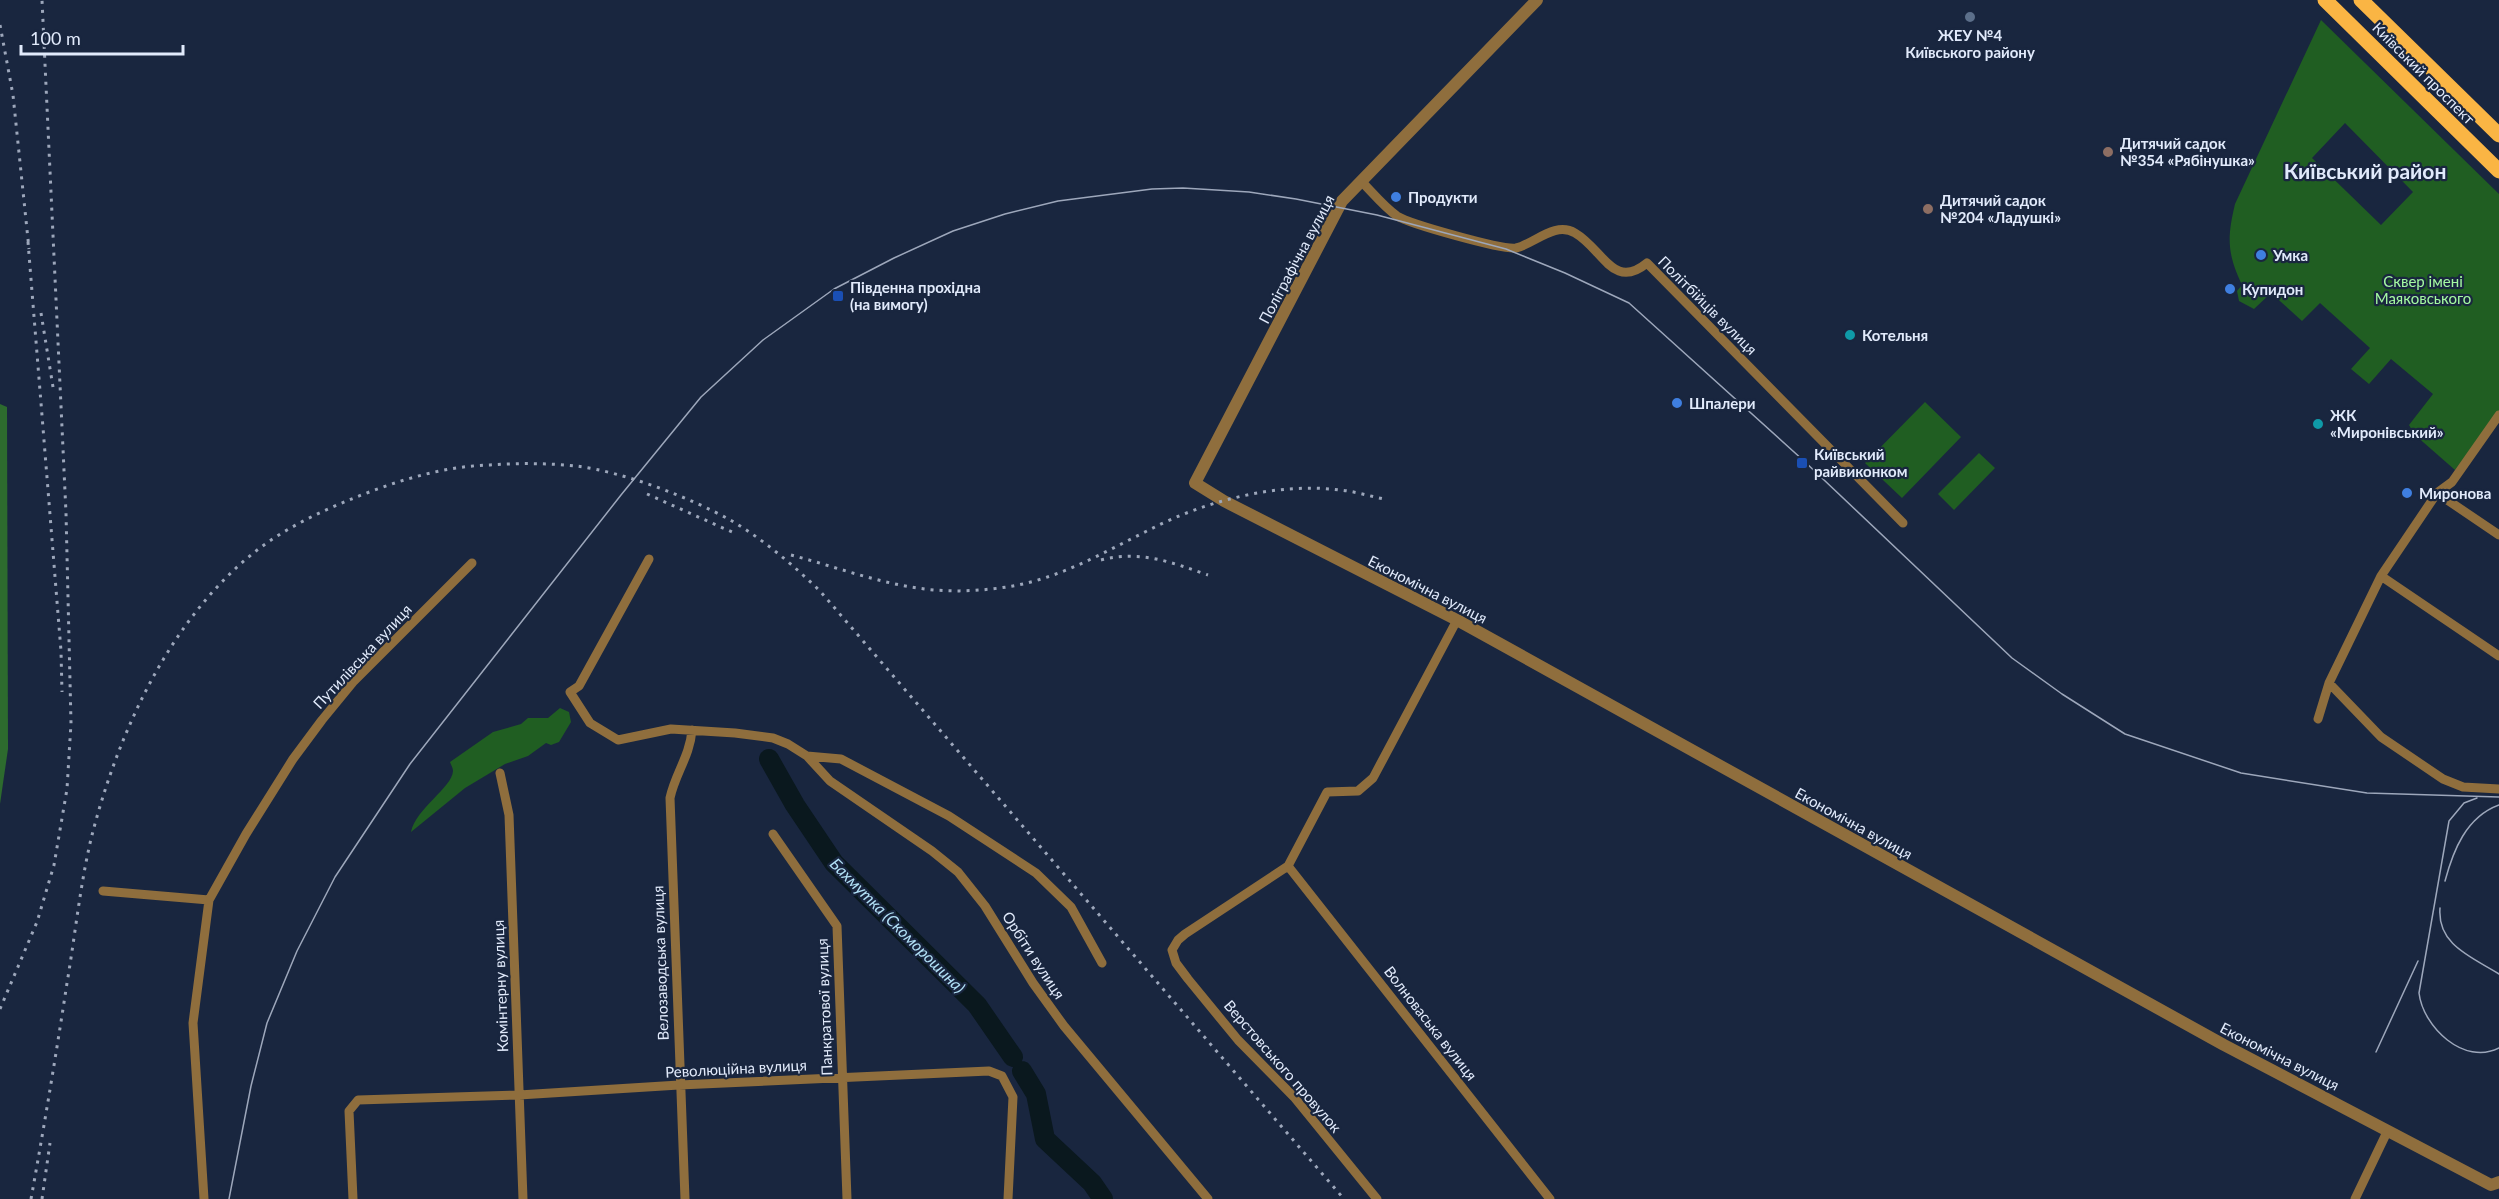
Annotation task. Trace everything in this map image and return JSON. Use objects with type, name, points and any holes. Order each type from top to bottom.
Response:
[{"type":"main road","name":"Київський проспект","points":[[2325,0],[2499,171]]},
{"type":"main road","name":"Київський проспект","points":[[2361,0],[2499,135]]},
{"type":"street","name":"Поліграфічна вулиця","points":[[1195,483],[1342,201],[1537,0]]},
{"type":"street","name":"Політбійців вулиця","points":[[1361,181],[1394,214],[1403,219],[1458,235],[1513,249],[1555,231],[1566,230],[1574,232],[1600,253],[1615,271],[1627,274],[1647,263],[1903,523]]},
{"type":"street","points":[[2318,719],[2329,683],[2381,576],[2437,493],[2452,482],[2499,415]]},
{"type":"street","name":"Економічна вулиця","points":[[1195,483],[1224,501],[1457,620],[2224,1045],[2491,1185],[2499,1182]]},
{"type":"street","points":[[2437,493],[2499,535]]},
{"type":"street","points":[[649,559],[579,686],[570,692],[590,723],[618,740],[671,729],[735,733],[773,738],[807,756],[841,759],[949,816],[1036,873],[1071,908],[1102,963]]},
{"type":"street","name":"Путилівська вулиця","points":[[204,1199],[193,1023],[209,900],[269,796],[322,720],[354,681],[472,563]]},
{"type":"street","points":[[2381,576],[2499,656]]},
{"type":"street","points":[[1288,866],[1328,792],[1358,791],[1373,778],[1457,620]]},
{"type":"street","points":[[2329,683],[2381,737],[2443,779],[2463,787],[2499,789]]},
{"type":"street","name":"Велозаводська вулиця","points":[[685,1199],[670,798],[673,786],[688,755],[692,730]]},
{"type":"street","name":"Орбіти вулиця","points":[[807,756],[830,781],[932,851],[958,872],[985,906],[1033,983],[1064,1026],[1208,1199]]},
{"type":"street","name":"Комінтерну вулиця","points":[[500,773],[508,815],[524,1199]]},
{"type":"street","name":"Панкратової вулиця","points":[[773,834],[837,926],[847,1199]]},
{"type":"street","name":"Верстовського провулок","points":[[1288,866],[1185,934],[1172,950],[1176,963],[1231,1031],[1293,1097],[1377,1199]]},
{"type":"street","name":"Волноваська вулиця","points":[[1288,866],[1550,1199]]},
{"type":"street","points":[[103,891],[209,900]]},
{"type":"street","name":"Революційна вулиця","points":[[353,1199],[349,1111],[358,1100],[519,1095],[679,1085],[989,1071],[1002,1076],[1013,1097],[1008,1199]]},
{"type":"street","points":[[2355,1199],[2388,1132]]},
{"type":"green space","name":"Сквер імені Маяковського","points":[[2321,20],[2499,194],[2499,412],[2455,470],[2415,435],[2409,425],[2433,394],[2391,359],[2369,384],[2351,369],[2370,348],[2320,303],[2302,321],[2271,293],[2254,309],[2239,301],[2237,291],[2242,285],[2233,264],[2230,245],[2235,204]],"holes":[[[2345,123],[2413,192],[2381,225],[2312,158]]]},
{"type":"green space","points":[[1925,402],[1961,437],[1902,498],[1865,463]]},
{"type":"green space","points":[[0,404],[7,407],[8,749],[0,804]]},
{"type":"green space","points":[[1979,453],[1995,468],[1954,510],[1938,494]]},
{"type":"green space","points":[[560,708],[569,712],[571,722],[559,742],[551,745],[546,743],[528,756],[505,764],[465,788],[411,832],[414,823],[451,778],[453,771],[450,762],[493,732],[521,724],[528,718],[548,718]]},
{"type":"waterway","name":"Бахмутка (Скоморошина)","points":[[769,759],[795,805],[834,863],[977,1005],[1013,1057]]},
{"type":"waterway","name":"Бахмутка (Скоморошина)","points":[[1022,1071],[1036,1094],[1045,1139],[1092,1183],[1103,1199]]},
{"type":"tram line","points":[[229,1199],[251,1086],[267,1023],[297,951],[335,877],[410,764],[701,397],[763,340],[834,289],[953,231],[1005,214],[1058,201],[1152,189],[1183,188],[1249,192],[1377,215],[1506,249],[1565,273],[1629,303],[1804,461],[2012,658],[2062,694],[2125,734],[2241,773],[2367,793],[2499,797]]},
{"type":"tram line","points":[[2477,798],[2464,803],[2449,821],[2419,993],[2428,1018],[2447,1040],[2472,1052],[2486,1052],[2499,1048]]},
{"type":"tram line","points":[[2445,881],[2452,858],[2470,826],[2488,810],[2499,805]]},
{"type":"tram line","points":[[2440,908],[2444,932],[2450,941],[2499,974]]},
{"type":"tram line","points":[[2376,1052],[2418,961]]},
{"type":"railway","points":[[0,1009],[37,922],[54,865],[67,789],[71,723],[66,513],[42,0]]},
{"type":"railway","points":[[0,25],[13,95],[29,249]]},
{"type":"railway","points":[[28,242],[61,651],[62,692]]},
{"type":"railway","points":[[41,313],[53,387]]},
{"type":"railway","points":[[31,1199],[91,839],[115,761],[131,722],[170,648],[194,614],[221,583],[251,555],[311,517],[349,500],[418,476],[454,468],[511,464],[565,465],[595,469],[676,495],[744,528],[799,572],[820,591],[1344,1199]]},
{"type":"railway","points":[[791,555],[870,578],[930,590],[990,589],[1031,582],[1067,570],[1172,519],[1242,496],[1267,491],[1316,488],[1350,491],[1384,499]]},
{"type":"railway","points":[[647,494],[732,532]]},
{"type":"railway","points":[[1101,560],[1115,557],[1142,557],[1168,562],[1208,575]]},
{"type":"railway","points":[[42,1199],[50,1143]]},
{"type":"place","name":"ЖЕУ №4 Київського району","points":[[1970,17]]},
{"type":"place","name":"Дитячий садок №354 «Рябінушка»","points":[[2108,152]]},
{"type":"place","name":"Продукти","points":[[1396,197]]},
{"type":"place","name":"Дитячий садок №204 «Ладушкі»","points":[[1928,209]]},
{"type":"place","name":"Умка","points":[[2261,255]]},
{"type":"place","name":"Купидон","points":[[2230,289]]},
{"type":"place","name":"Південна прохідна (на вимогу)","points":[[838,296]]},
{"type":"place","name":"Котельня","points":[[1850,335]]},
{"type":"place","name":"Шпалери","points":[[1677,403]]},
{"type":"place","name":"ЖК «Миронівський»","points":[[2318,424]]},
{"type":"place","name":"Київський райвиконком","points":[[1802,463]]},
{"type":"place","name":"Миронова","points":[[2407,493]]},
{"type":"district","name":"Київський район","points":[[2365,170]]}]
